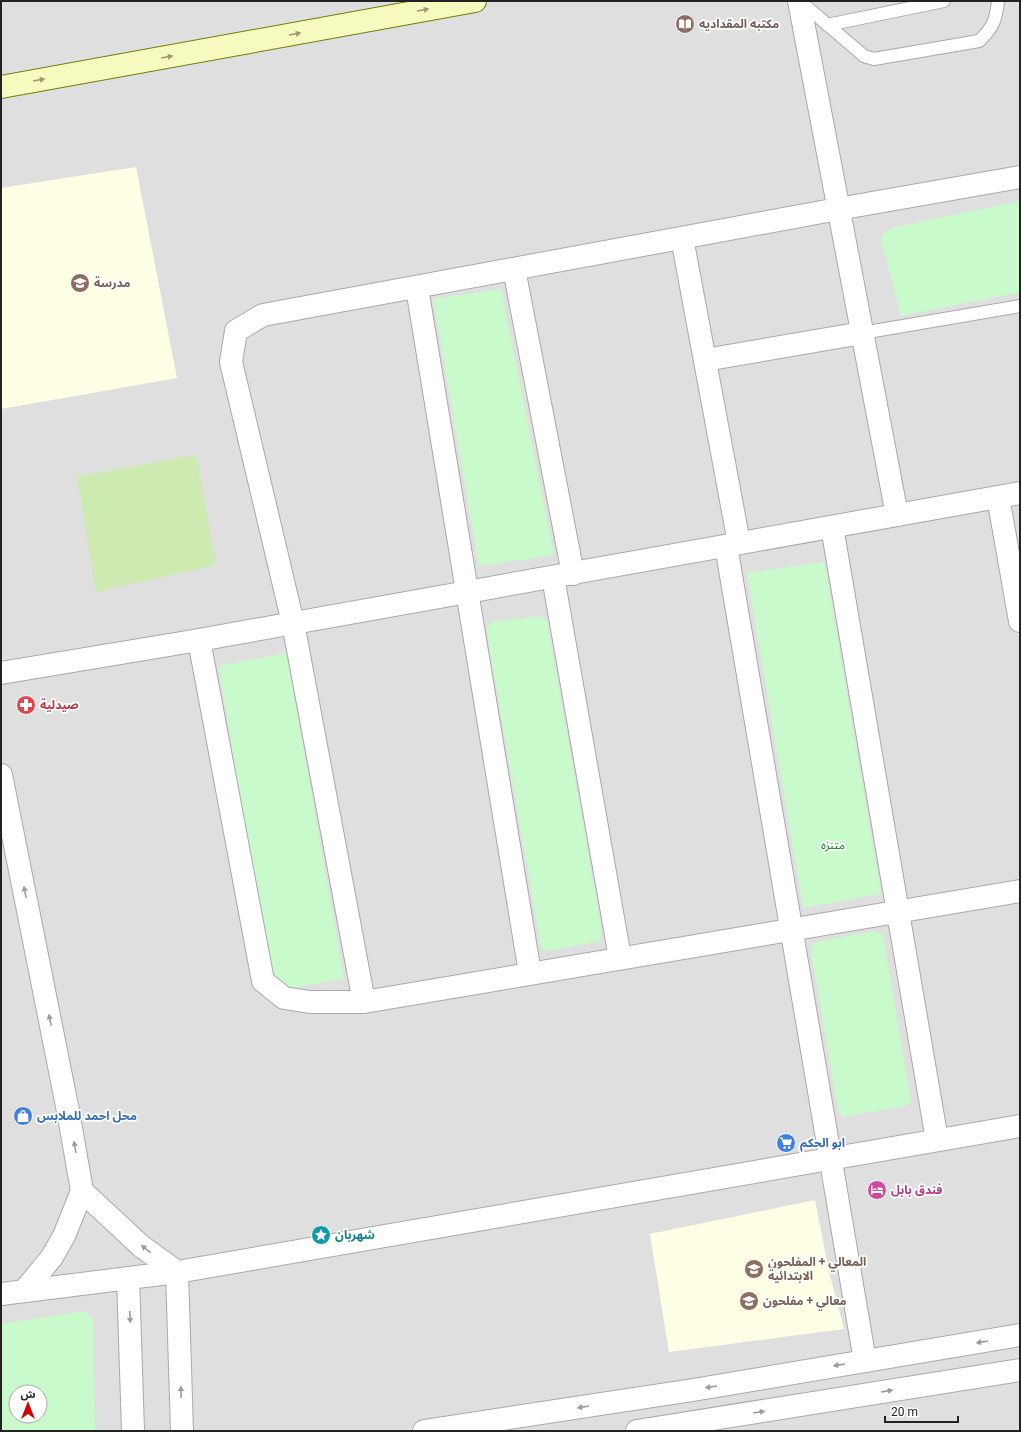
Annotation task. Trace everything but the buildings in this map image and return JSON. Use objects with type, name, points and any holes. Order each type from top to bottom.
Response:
[{"type":"main road","points":[[1,87],[475,1]]},
{"type":"street","points":[[799,1],[897,515]]},
{"type":"street","points":[[364,1002],[293,623],[231,362],[236,331],[263,315],[417,288],[838,209],[1020,178]]},
{"type":"street","points":[[682,238],[705,360],[792,930],[832,1158],[865,1361]]},
{"type":"street","points":[[514,269],[563,576],[620,958]]},
{"type":"street","points":[[417,288],[530,973]]},
{"type":"street","points":[[705,360],[862,333]]},
{"type":"street","points":[[1,673],[563,576],[1020,493]]},
{"type":"street","points":[[998,497],[1020,621]]},
{"type":"street","points":[[832,527],[937,1140]]},
{"type":"street","points":[[199,640],[263,981],[284,998],[310,1002],[364,1002],[792,930],[898,910],[1020,891]]},
{"type":"street","points":[[1,775],[67,1104],[82,1191],[64,1236],[52,1257],[25,1290]]},
{"type":"street","points":[[1,1294],[177,1272],[1020,1126]]},
{"type":"street","points":[[82,1191],[131,1237],[177,1272]]},
{"type":"street","points":[[177,1272],[182,1431]]},
{"type":"street","points":[[128,1278],[133,1431]]},
{"type":"street","points":[[424,1431],[693,1390],[1020,1335]]},
{"type":"street","points":[[637,1431],[1020,1370]]},
{"type":"lane","points":[[799,1],[864,56],[874,59],[979,41],[988,33],[996,18],[998,1]]},
{"type":"lane","points":[[827,25],[944,1]]},
{"type":"lane","points":[[862,333],[1020,306]]},
{"type":"shaded area","points":[[1,1],[1020,1],[1020,1431],[1,1431]]},
{"type":"shaded area","name":"مدرسة","points":[[136,167],[177,378],[1,409],[1,188]]},
{"type":"shaded area","name":"معالي + مفلحون","points":[[815,1200],[829,1272],[844,1329],[669,1352],[650,1234]]},
{"type":"green space","points":[[1020,201],[1020,292],[901,316],[881,240],[884,232],[895,227]]},
{"type":"green space","points":[[501,289],[554,555],[479,566],[433,299]]},
{"type":"green space","points":[[196,455],[216,565],[96,592],[77,477]]},
{"type":"green space","name":"متنزه","points":[[824,562],[881,894],[803,908],[747,573]]},
{"type":"green space","points":[[541,616],[547,622],[602,933],[599,941],[548,951],[541,948],[486,628],[493,622]]},
{"type":"green space","points":[[286,653],[344,978],[271,993],[219,666]]},
{"type":"green space","points":[[874,931],[883,935],[911,1102],[905,1106],[843,1117],[838,1111],[811,951],[812,943]]},
{"type":"green space","points":[[85,1311],[93,1319],[95,1431],[1,1431],[1,1324]]},
{"type":"place","name":"مكتبه المقداديه","points":[[685,24]]},
{"type":"place","name":"مدرسة","points":[[80,283]]},
{"type":"place","name":"صيدلية","points":[[26,705]]},
{"type":"place","name":"محل احمد للملابس","points":[[23,1116]]},
{"type":"place","name":"ابو الحكم","points":[[786,1143]]},
{"type":"place","name":"فندق بابل","points":[[877,1190]]},
{"type":"place","name":"شهربان","points":[[321,1235]]},
{"type":"place","name":"المعالي + المفلحون الابتدائية","points":[[754,1269]]},
{"type":"place","name":"معالي + مفلحون","points":[[749,1301]]}]
